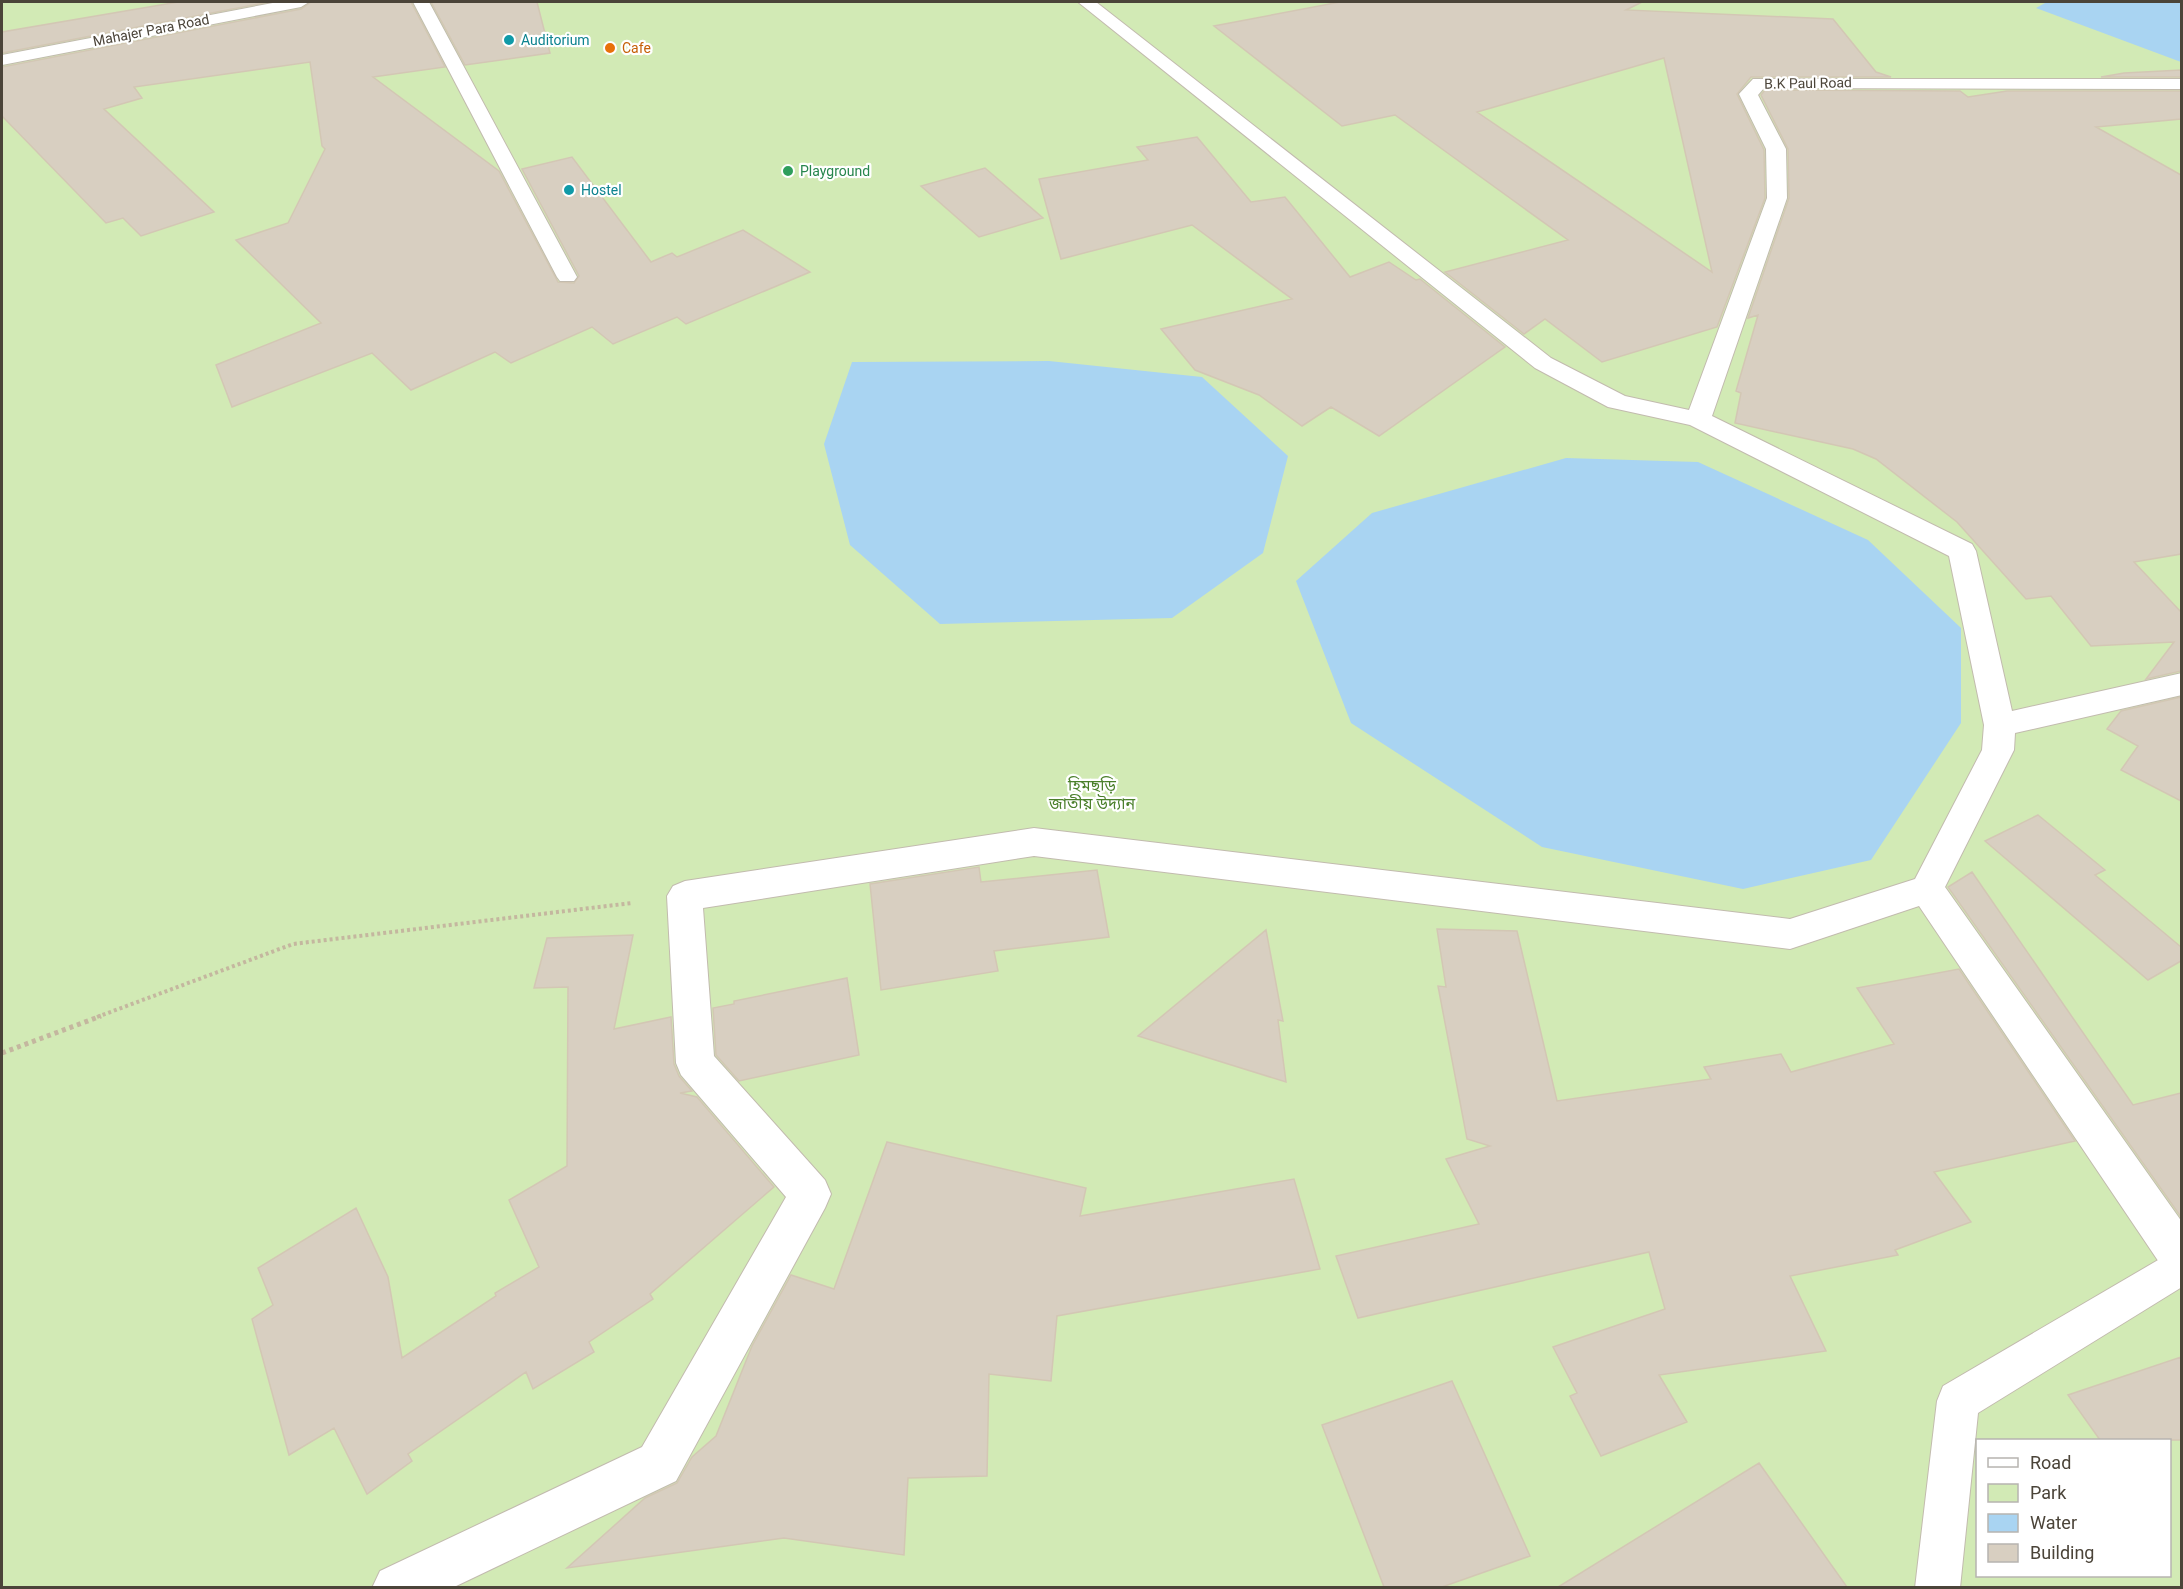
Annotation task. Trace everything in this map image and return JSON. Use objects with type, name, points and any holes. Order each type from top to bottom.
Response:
[{"type":"street","name":"Mahajer Para Road","points":[[2,60],[301,2]]},
{"type":"street","points":[[397,1587],[659,1464],[810,1194],[695,1063],[685,896],[1034,842],[1790,934],[1926,890],[1998,750],[2000,725],[1962,551],[1698,419],[1617,402],[1543,363],[1086,2]]},
{"type":"street","name":"B.K Paul Road","points":[[1698,419],[1777,198],[1776,149],[1748,94],[1759,83],[1842,82],[2078,87],[2181,84]]},
{"type":"street","points":[[2000,725],[2181,684]]},
{"type":"street","points":[[1926,890],[2181,1259]]},
{"type":"lane","points":[[421,2],[567,278]]},
{"type":"lane","points":[[1937,1587],[1958,1401],[2181,1265]]},
{"type":"path","points":[[2,1053],[293,944],[685,896]]},
{"type":"green space","name":"হিমছড়ি জাতীয় উদ্যান","points":[[2,2],[2181,2],[2181,1587],[2,1588]]},
{"type":"water","points":[[2047,2],[2181,2],[2181,62],[2036,8]]},
{"type":"water","points":[[1049,361],[1202,377],[1288,456],[1263,553],[1172,618],[940,624],[850,545],[824,444],[852,362]]},
{"type":"water","points":[[1566,458],[1698,462],[1868,540],[1961,628],[1961,723],[1871,860],[1743,889],[1542,847],[1351,723],[1296,581],[1372,513]]},
{"type":"building","points":[[178,2],[269,2],[2,53],[2,32]]},
{"type":"building","points":[[311,2],[411,2],[445,67],[373,77],[499,171],[558,282],[574,283],[579,276],[522,169],[572,157],[651,262],[672,253],[677,257],[743,230],[810,272],[686,324],[677,317],[613,344],[592,327],[511,363],[495,352],[411,390],[372,353],[232,407],[216,365],[321,323],[236,240],[288,223],[325,149],[322,146],[310,62],[134,87],[142,98],[104,109],[214,212],[141,236],[123,218],[106,223],[2,116],[2,67],[301,9]]},
{"type":"building","points":[[431,2],[537,2],[550,53],[465,65]]},
{"type":"building","points":[[1340,2],[1642,2],[1626,10],[1833,19],[1876,72],[1891,77],[1751,77],[1737,94],[1764,150],[1765,198],[1717,327],[1602,362],[1545,319],[1524,334],[1445,272],[1568,240],[1395,115],[1342,126],[1214,26]],"holes":[[[1664,58],[1712,272],[1477,112]]]},
{"type":"building","points":[[2181,70],[2181,77],[2101,77],[2124,73]]},
{"type":"building","points":[[1765,90],[1960,91],[1968,97],[2007,91],[2181,91],[2181,119],[2096,127],[2181,175],[2181,554],[2134,562],[2181,612],[2181,671],[2146,679],[2174,642],[2091,646],[2051,596],[2026,599],[1957,522],[1876,459],[1853,449],[1735,423],[1741,393],[1736,391],[1758,315],[1748,318],[1789,198],[1788,149],[1761,95]]},
{"type":"building","points":[[1197,137],[1251,202],[1285,197],[1350,277],[1389,262],[1416,280],[1420,279],[1505,347],[1379,436],[1331,407],[1302,426],[1259,395],[1195,370],[1161,329],[1292,299],[1192,225],[1061,259],[1039,179],[1148,160],[1137,147]]},
{"type":"building","points":[[985,168],[1043,218],[979,237],[921,186]]},
{"type":"building","points":[[2181,697],[2181,801],[2121,770],[2138,746],[2107,729],[2121,711]]},
{"type":"building","points":[[2038,815],[2105,870],[2095,875],[2181,947],[2181,961],[2148,980],[1985,841]]},
{"type":"building","points":[[979,867],[981,882],[1097,870],[1109,937],[994,951],[998,971],[881,990],[870,884]]},
{"type":"building","points":[[1972,872],[2133,1105],[2181,1093],[2181,1217],[1948,887]]},
{"type":"building","points":[[1437,929],[1517,931],[1557,1101],[1711,1079],[1704,1067],[1781,1054],[1791,1072],[1894,1044],[1857,988],[1959,969],[2075,1141],[1934,1172],[1971,1222],[1895,1250],[1898,1255],[1790,1276],[1826,1351],[1659,1375],[1687,1422],[1601,1456],[1570,1396],[1577,1393],[1553,1347],[1665,1309],[1649,1252],[1358,1318],[1336,1256],[1479,1224],[1446,1159],[1490,1146],[1467,1139],[1438,986],[1446,987]]},
{"type":"building","points":[[1266,930],[1283,1021],[1278,1020],[1286,1082],[1138,1036]]},
{"type":"building","points":[[633,935],[614,1029],[671,1017],[674,1064],[679,1076],[692,1091],[680,1093],[697,1097],[774,1187],[650,1294],[653,1299],[589,1342],[594,1352],[533,1389],[526,1372],[408,1454],[412,1461],[367,1494],[334,1428],[289,1455],[252,1319],[273,1305],[258,1268],[356,1208],[388,1277],[402,1358],[496,1296],[495,1293],[539,1267],[509,1200],[567,1166],[568,987],[534,988],[547,938]]},
{"type":"building","points":[[847,978],[859,1055],[739,1081],[716,1055],[713,1008],[734,1004],[734,1001]]},
{"type":"building","points":[[887,1142],[1086,1188],[1080,1216],[1294,1179],[1320,1269],[1057,1316],[1051,1381],[989,1374],[987,1476],[908,1478],[904,1555],[784,1538],[567,1568],[645,1498],[677,1483],[692,1457],[716,1436],[752,1346],[791,1275],[834,1289]]},
{"type":"building","points":[[2181,1357],[2181,1440],[2099,1439],[2068,1395]]},
{"type":"building","points":[[1452,1381],[1530,1556],[1442,1587],[1384,1587],[1322,1425]]},
{"type":"building","points":[[1759,1463],[1847,1587],[1558,1587]]},
{"type":"place","name":"Auditorium","points":[[509,40]]},
{"type":"place","name":"Cafe","points":[[610,48]]},
{"type":"place","name":"Playground","points":[[788,171]]},
{"type":"place","name":"Hostel","points":[[569,190]]}]
